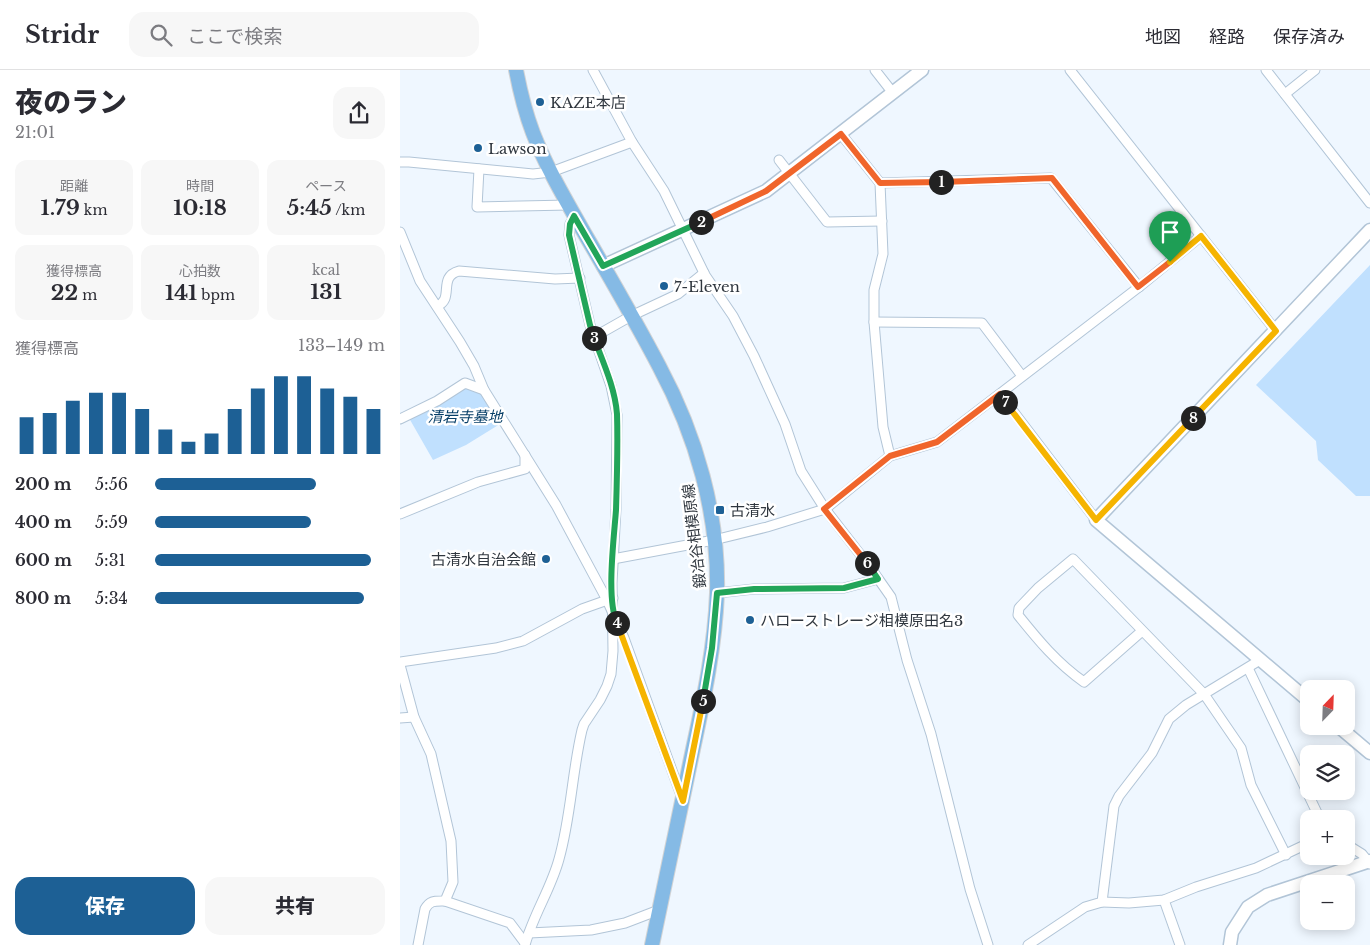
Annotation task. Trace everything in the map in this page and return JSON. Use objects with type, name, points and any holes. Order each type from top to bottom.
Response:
[{"type":"main road","name":"鍛冶谷相模原線","points":[[516,70],[525,111],[533,133],[551,172],[662,372],[692,437],[705,482],[714,540],[717,593],[712,648],[701,712],[652,945]]},
{"type":"street","points":[[593,70],[632,142],[664,191],[704,273],[733,316],[754,356],[802,471],[824,509],[891,597],[907,660],[931,734],[970,889],[988,945]]},
{"type":"street","points":[[875,70],[893,93]]},
{"type":"street","points":[[603,266],[766,191],[922,70]]},
{"type":"street","points":[[1070,70],[1276,331]]},
{"type":"street","points":[[1266,70],[1370,202]]},
{"type":"street","points":[[1285,94],[1315,70]]},
{"type":"street","points":[[841,134],[880,183],[883,254],[874,290],[874,322],[883,427],[890,456]]},
{"type":"street","points":[[400,162],[533,174],[551,172],[632,142]]},
{"type":"street","points":[[779,160],[827,222],[882,221]]},
{"type":"street","points":[[479,168],[477,207],[572,210],[569,235],[594,337],[611,386],[617,415],[616,509],[610,599]]},
{"type":"street","points":[[880,183],[1052,178],[1138,287]]},
{"type":"street","points":[[1096,520],[1370,230]]},
{"type":"street","points":[[400,232],[420,281],[474,366],[484,390],[525,453],[610,599],[614,616],[624,638],[683,801]]},
{"type":"street","points":[[613,559],[714,540],[767,527],[824,509],[890,456],[937,442],[1201,236]]},
{"type":"street","points":[[437,306],[442,304],[446,298],[448,278],[452,273],[459,271],[555,279],[580,278]]},
{"type":"street","points":[[594,337],[631,316],[678,294],[704,273]]},
{"type":"street","points":[[874,322],[982,323],[1022,376]]},
{"type":"street","points":[[400,419],[437,401],[465,383],[484,390]]},
{"type":"street","points":[[1000,394],[1096,520],[1300,693]]},
{"type":"street","points":[[400,514],[478,482],[525,469],[525,453]]},
{"type":"street","points":[[1142,631],[1084,682],[1068,671],[1046,650],[1018,615],[1019,608],[1038,588],[1073,559],[1204,694],[1241,748],[1251,784],[1286,855]]},
{"type":"street","points":[[717,593],[754,589],[844,588],[878,579]]},
{"type":"street","points":[[445,901],[453,882],[451,841],[431,754],[414,717],[400,664],[496,648],[524,641],[582,609],[610,599]]},
{"type":"street","points":[[525,944],[559,861],[570,811],[584,724],[600,700],[610,674],[614,616]]},
{"type":"street","points":[[1102,902],[1114,806],[1119,796],[1152,753],[1169,719],[1204,694],[1260,660]]},
{"type":"street","points":[[1248,668],[1316,810]]},
{"type":"street","points":[[400,718],[414,717]]},
{"type":"street","points":[[1349,735],[1370,753]]},
{"type":"street","points":[[1028,945],[1085,907],[1102,902],[1129,903],[1164,900],[1196,887],[1256,868],[1300,848]]},
{"type":"street","points":[[1230,945],[1232,932],[1239,919],[1248,907],[1267,895],[1370,862],[1355,850]]},
{"type":"street","points":[[418,945],[425,909],[427,904],[434,900],[445,901],[510,923],[525,944]]},
{"type":"street","points":[[1164,900],[1180,945]]},
{"type":"street","points":[[529,933],[591,930],[626,923],[659,910]]},
{"type":"green space","points":[[1370,265],[1370,496],[1356,496],[1318,460],[1316,441],[1256,385]]},
{"type":"green space","name":"清岩寺墓地","points":[[463,387],[470,388],[482,395],[500,424],[466,445],[433,460],[409,418]]},
{"type":"place","name":"KAZE本店","points":[[540,102]]},
{"type":"place","name":"Lawson","points":[[478,148]]},
{"type":"place","name":"7-Eleven","points":[[664,286]]},
{"type":"place","name":"古清水","points":[[720,510]]},
{"type":"place","name":"古清水自治会館","points":[[546,559]]},
{"type":"place","name":"ハローストレージ相模原田名3","points":[[750,620]]},
{"type":"route","points":[[841,134],[880,183],[1052,178],[1138,287],[1170,262],[1201,236],[1276,331],[1096,520],[1000,394],[937,442],[890,456],[824,509],[878,579],[844,588],[754,589],[717,593],[712,648],[683,801],[624,638],[614,616],[612,583],[616,509],[617,415],[611,386],[590,325],[569,235],[570,224],[574,216],[603,266],[766,191],[841,134]]}]
